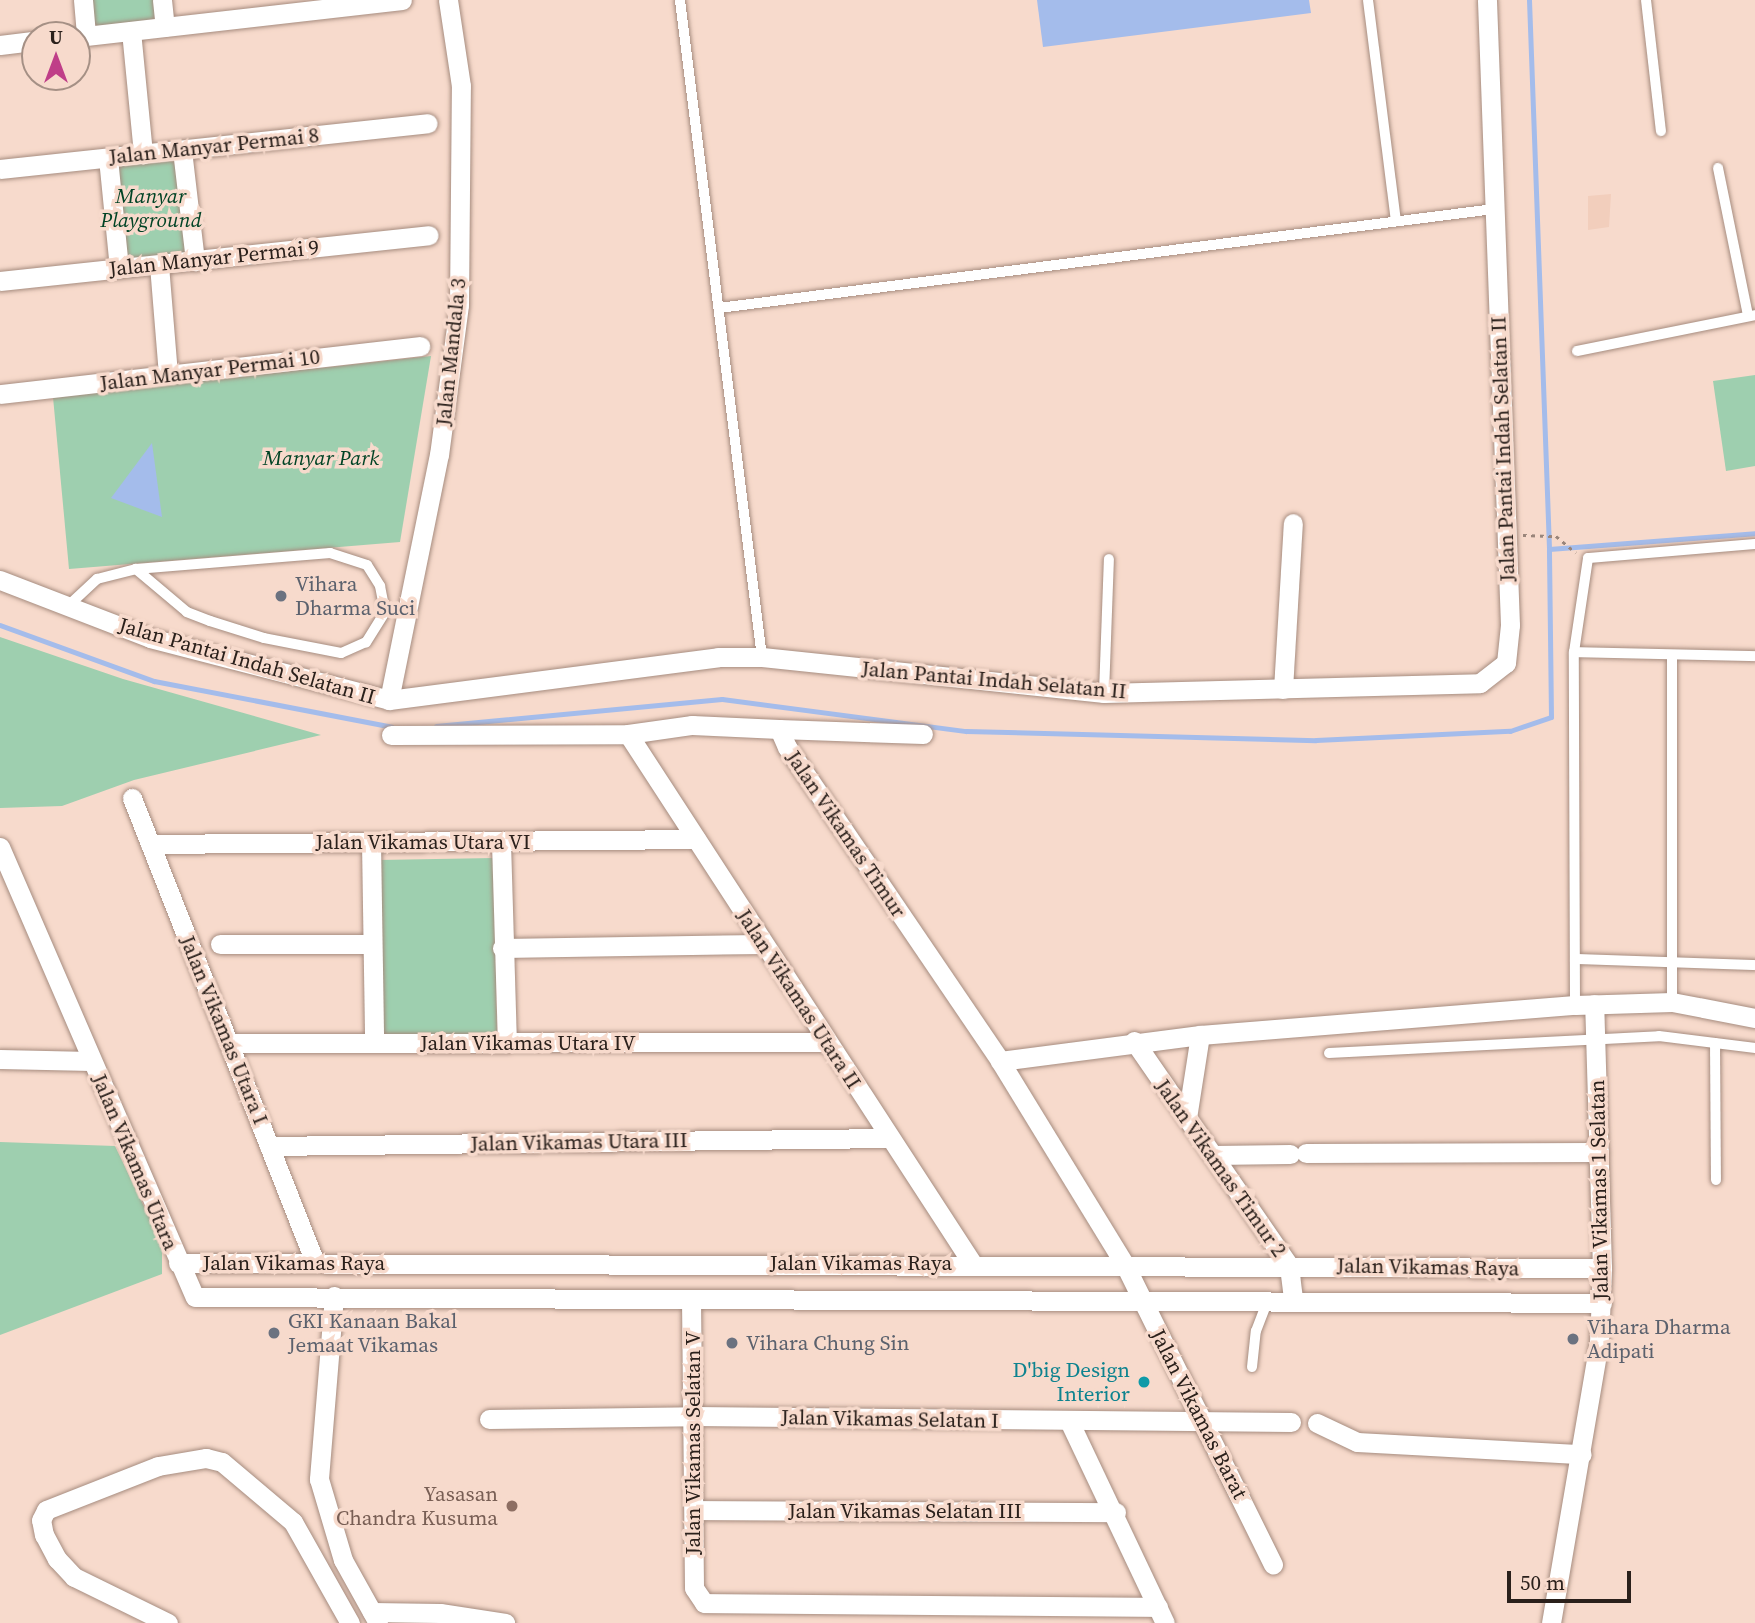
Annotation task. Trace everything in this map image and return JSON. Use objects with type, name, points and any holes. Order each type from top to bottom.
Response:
[{"type":"street","points":[[82,21],[83,0]]},
{"type":"street","points":[[162,0],[164,27]]},
{"type":"street","points":[[91,35],[402,0]]},
{"type":"street","name":"Jalan Mandala 3","points":[[389,699],[439,456],[459,305],[461,86],[447,0]]},
{"type":"street","name":"Jalan Pantai Indah Selatan II","points":[[0,580],[150,638],[389,699],[692,660],[762,657],[1104,693],[1480,683],[1493,677],[1506,663],[1510,625],[1487,0]]},
{"type":"street","points":[[131,31],[143,154]]},
{"type":"street","points":[[0,45],[21,43]]},
{"type":"street","name":"Jalan Manyar Permai 8","points":[[0,169],[428,123]]},
{"type":"street","points":[[182,150],[195,261]]},
{"type":"street","points":[[108,158],[119,268]]},
{"type":"street","name":"Jalan Manyar Permai 9","points":[[0,281],[429,235]]},
{"type":"street","points":[[159,265],[168,375]]},
{"type":"street","name":"Jalan Manyar Permai 10","points":[[0,394],[420,346]]},
{"type":"street","points":[[1283,689],[1293,523]]},
{"type":"street","name":"Jalan Vikamas Timur","points":[[391,735],[628,734],[692,725],[779,729],[787,747],[1000,1061],[1127,1269]]},
{"type":"street","points":[[779,729],[923,734]]},
{"type":"street","name":"Jalan Vikamas Utara II","points":[[628,734],[972,1263]]},
{"type":"street","name":"Jalan Vikamas Utara I","points":[[132,798],[315,1262]]},
{"type":"street","name":"Jalan Vikamas Utara VI","points":[[150,844],[696,839]]},
{"type":"street","points":[[371,842],[374,1043]]},
{"type":"street","points":[[501,842],[502,948],[507,1043]]},
{"type":"street","name":"Jalan Vikamas Utara","points":[[0,847],[180,1266]]},
{"type":"street","points":[[220,944],[372,944]]},
{"type":"street","points":[[502,948],[763,944]]},
{"type":"street","points":[[1000,1061],[1134,1041],[1585,1004],[1672,1002],[1755,1018]]},
{"type":"street","name":"Jalan Vikamas 1 Selatan","points":[[1551,1623],[1593,1401],[1602,1285],[1596,1038],[1585,1004]]},
{"type":"street","points":[[1187,1118],[1200,1035]]},
{"type":"street","name":"Jalan Vikamas Timur 2","points":[[1134,1041],[1213,1155],[1292,1283]]},
{"type":"street","name":"Jalan Vikamas Utara IV","points":[[229,1043],[827,1042]]},
{"type":"street","points":[[0,1059],[91,1061]]},
{"type":"street","name":"Jalan Vikamas Utara III","points":[[269,1146],[889,1138]]},
{"type":"street","points":[[1213,1155],[1600,1152]]},
{"type":"street","name":"Jalan Vikamas Raya","points":[[1602,1285],[1292,1283],[1127,1269],[972,1263],[315,1262],[180,1266],[198,1298],[334,1296],[1268,1300],[1292,1283],[1602,1285]]},
{"type":"street","name":"Jalan Vikamas Barat","points":[[1127,1269],[1273,1564]]},
{"type":"street","points":[[334,1296],[319,1479],[343,1560],[375,1617],[440,1613],[505,1623]]},
{"type":"street","name":"Jalan Vikamas Selatan V","points":[[691,1299],[694,1588],[699,1600],[710,1604],[1162,1615]]},
{"type":"street","name":"Jalan Vikamas Selatan I","points":[[489,1419],[694,1416],[1070,1423],[1291,1422]]},
{"type":"street","points":[[1070,1423],[1116,1512],[1162,1615]]},
{"type":"street","points":[[1317,1423],[1357,1441],[1582,1454]]},
{"type":"street","points":[[168,1623],[74,1577],[57,1559],[41,1527],[46,1510],[158,1466],[206,1458],[222,1462],[293,1521],[350,1623]]},
{"type":"street","name":"Jalan Vikamas Selatan III","points":[[694,1510],[1116,1512]]},
{"type":"lane","points":[[680,0],[762,657]]},
{"type":"lane","points":[[1368,0],[1396,221]]},
{"type":"lane","points":[[1646,0],[1661,131]]},
{"type":"lane","points":[[1577,351],[1752,315],[1718,168]]},
{"type":"lane","points":[[719,308],[1494,209]]},
{"type":"lane","points":[[1585,1004],[1575,959],[1574,652],[1588,558],[1755,544]]},
{"type":"lane","points":[[68,606],[97,579],[136,569],[330,553],[368,565],[380,586],[385,612],[366,642],[341,653],[264,638],[187,612],[136,569]]},
{"type":"lane","points":[[1104,693],[1109,559]]},
{"type":"lane","points":[[1574,652],[1755,656]]},
{"type":"lane","points":[[1672,655],[1672,1002]]},
{"type":"lane","points":[[1575,959],[1755,965]]},
{"type":"lane","points":[[1329,1054],[1659,1036],[1755,1048]]},
{"type":"lane","points":[[1716,1043],[1716,1180]]},
{"type":"lane","points":[[1252,1367],[1256,1331],[1268,1300]]},
{"type":"path","points":[[1538,535],[1556,536],[1580,558]]},
{"type":"shaded area","points":[[1611,194],[1609,227],[1588,230],[1588,196]]},
{"type":"green space","points":[[83,0],[162,0],[165,27],[91,35],[91,21],[85,21]]},
{"type":"green space","name":"Manyar Playground","points":[[179,153],[190,256],[122,264],[111,160]]},
{"type":"green space","name":"Manyar Park","points":[[431,356],[400,542],[69,569],[53,397]]},
{"type":"green space","points":[[1755,375],[1755,466],[1726,471],[1713,381]]},
{"type":"green space","points":[[0,637],[123,679],[321,735],[134,780],[62,806],[0,808]]},
{"type":"green space","points":[[494,858],[497,1039],[381,1041],[378,860]]},
{"type":"green space","points":[[0,1142],[115,1146],[162,1244],[162,1274],[0,1335]]},
{"type":"water","points":[[1037,0],[1309,0],[1311,13],[1043,47]]},
{"type":"water","points":[[152,443],[162,517],[111,498]]},
{"type":"waterway","points":[[1529,0],[1549,549]]},
{"type":"waterway","points":[[436,726],[722,699],[966,731],[1316,740],[1510,731],[1551,717],[1549,549],[1755,533]]},
{"type":"waterway","points":[[0,625],[154,681],[392,727]]},
{"type":"place","name":"Vihara Dharma Suci","points":[[281,596]]},
{"type":"place","name":"GKI Kanaan Bakal Jemaat Vikamas","points":[[274,1333]]},
{"type":"place","name":"Vihara Dharma Adipati","points":[[1573,1339]]},
{"type":"place","name":"Vihara Chung Sin","points":[[732,1343]]},
{"type":"place","name":"D'big Design Interior","points":[[1144,1382]]},
{"type":"place","name":"Yasasan Chandra Kusuma","points":[[512,1506]]}]
